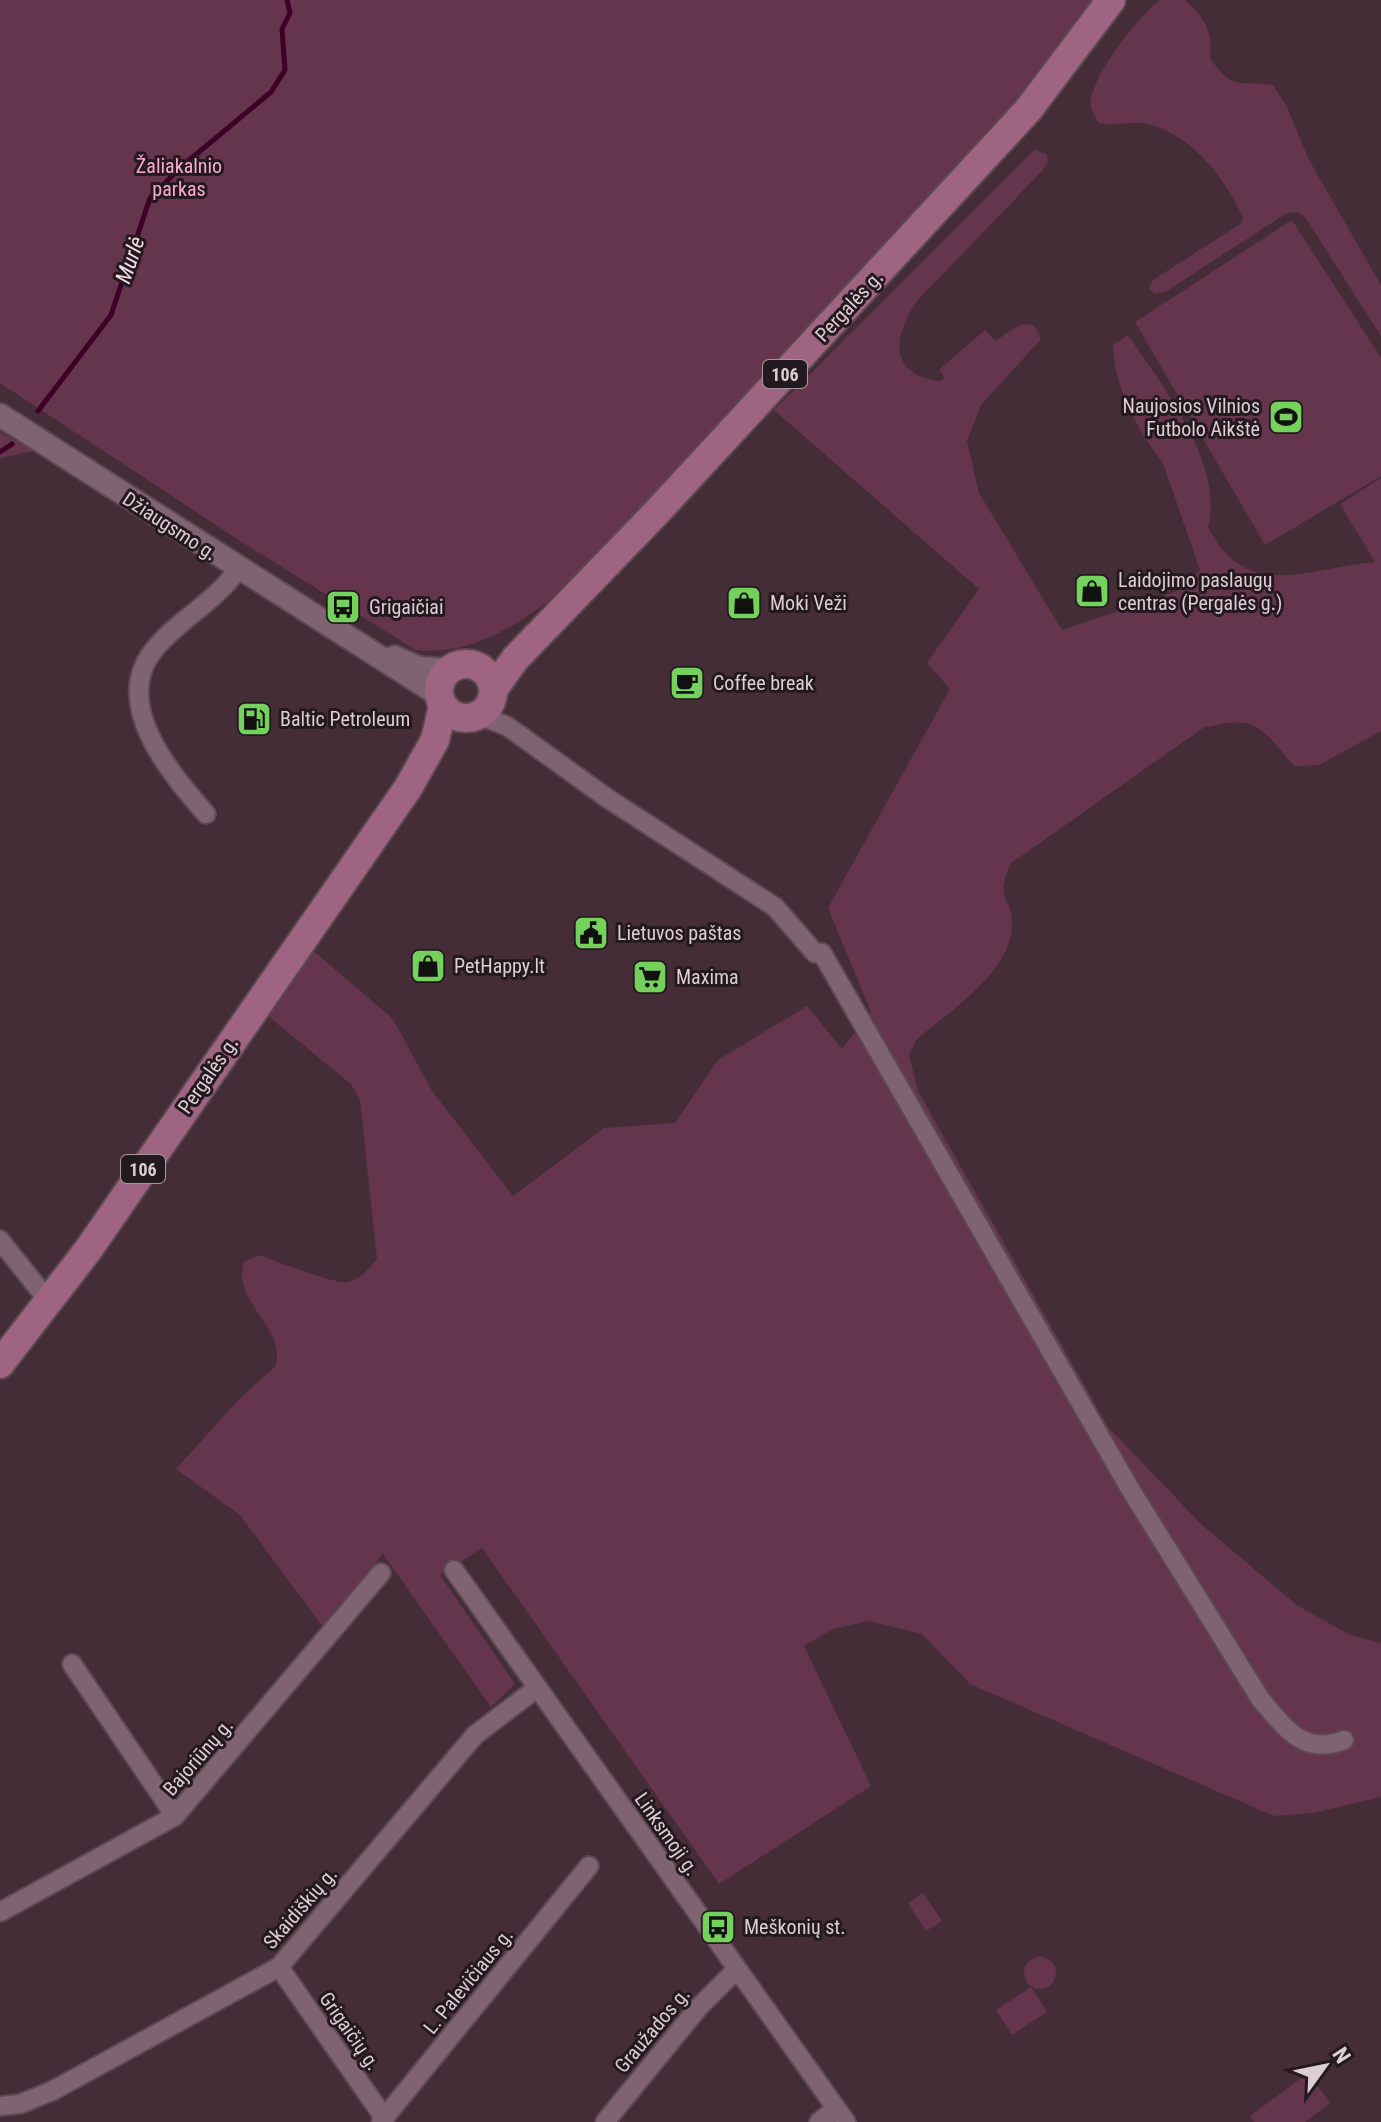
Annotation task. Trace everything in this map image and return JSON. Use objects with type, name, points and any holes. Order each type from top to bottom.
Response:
[{"type":"main road","name":"Pergalės g.","points":[[411,783],[483,705],[539,634],[656,513],[1011,130],[1056,76],[1111,0]]},
{"type":"main road","name":"Pergalės g.","points":[[477,666],[511,653],[539,634]]},
{"type":"main road","points":[[462,664],[477,666],[489,676],[483,705],[455,716],[444,690],[462,664]]},
{"type":"main road","name":"Pergalės g.","points":[[0,1364],[50,1303],[411,783],[435,740],[444,690]]},
{"type":"street","name":"Džiaugsmo g.","points":[[0,415],[237,570],[342,633],[424,689],[444,690]]},
{"type":"street","points":[[206,814],[176,779],[159,752],[140,709],[139,693],[152,652],[218,594],[237,570]]},
{"type":"street","points":[[483,705],[607,798],[775,907],[815,953],[822,953],[1129,1487],[1261,1700],[1286,1729],[1308,1744],[1327,1746],[1344,1740]]},
{"type":"street","points":[[0,1240],[50,1303]]},
{"type":"street","name":"Linksmoji g.","points":[[454,1570],[841,2115]]},
{"type":"street","name":"Bajoriūnų g.","points":[[0,1912],[175,1816],[381,1573]]},
{"type":"street","points":[[72,1664],[175,1816]]},
{"type":"street","name":"Skaidiškių g.","points":[[0,2106],[20,2104],[52,2091],[279,1967],[475,1735],[537,1688]]},
{"type":"street","name":"L. Palevičiaus g.","points":[[383,2121],[589,1866]]},
{"type":"street","name":"Grigaičių g.","points":[[279,1967],[383,2121]]},
{"type":"street","name":"Graužados g.","points":[[605,2122],[699,2007],[736,1970]]},
{"type":"street","points":[[819,2122],[841,2115]]},
{"type":"green space","name":"Žaliakalnio parkas","points":[[0,0],[1095,0],[1050,64],[974,154],[561,592],[493,636],[437,651],[416,650],[248,546],[0,383]]},
{"type":"green space","points":[[1160,0],[1185,0],[1198,13],[1209,33],[1210,58],[1225,76],[1237,82],[1273,85],[1287,107],[1309,160],[1381,285],[1381,336],[1305,217],[1298,212],[1287,213],[1165,292],[1154,294],[1149,288],[1153,280],[1240,224],[1243,217],[1206,160],[1180,138],[1148,124],[1099,123],[1092,110],[1092,94],[1106,65],[1128,33]]},
{"type":"green space","points":[[1034,150],[1047,154],[1048,162],[1042,171],[917,301],[900,341],[904,363],[912,371],[924,378],[941,381],[945,378],[939,370],[985,330],[996,341],[1021,325],[1027,324],[1038,330],[1041,339],[981,405],[967,441],[979,493],[1062,630],[1180,590],[1200,570],[1163,463],[1136,422],[1117,376],[1113,345],[1128,335],[1173,401],[1199,452],[1211,503],[1208,527],[1223,551],[1241,565],[1260,573],[1281,575],[1375,562],[1340,504],[1381,478],[1381,731],[1319,765],[1294,766],[1265,733],[1247,723],[1203,728],[1010,864],[1004,891],[1012,923],[1002,958],[976,989],[916,1040],[909,1055],[918,1091],[1108,1427],[1202,1525],[1298,1606],[1350,1635],[1381,1643],[1381,1797],[1313,1813],[1274,1816],[970,1684],[922,1634],[869,1621],[833,1629],[804,1646],[871,1786],[719,1884],[482,1548],[440,1575],[515,1684],[491,1707],[383,1554],[323,1627],[240,1515],[176,1469],[240,1398],[275,1367],[277,1353],[274,1339],[245,1290],[242,1277],[244,1262],[258,1255],[318,1276],[348,1282],[361,1276],[377,1259],[360,1100],[351,1084],[263,1012],[310,948],[393,1019],[432,1091],[513,1196],[604,1128],[675,1123],[718,1060],[807,1006],[842,1049],[871,1012],[828,908],[950,689],[927,663],[979,589],[774,410]]},
{"type":"green space","name":"Naujosios Vilnios Futbolo Aikštė","points":[[1292,220],[1381,358],[1381,476],[1265,545],[1135,322]]},
{"type":"green space","points":[[0,432],[33,451],[0,458]]},
{"type":"green space","points":[[923,1893],[942,1921],[926,1931],[908,1903]]},
{"type":"green space","points":[[1040,1957],[1051,1962],[1056,1973],[1051,1984],[1040,1989],[1029,1984],[1024,1973],[1029,1962]]},
{"type":"green space","points":[[1031,1987],[1047,2012],[1012,2035],[996,2010]]},
{"type":"green space","points":[[1308,2073],[1330,2103],[1305,2122],[1254,2122],[1250,2116]]},
{"type":"waterway","name":"Murlė","points":[[38,411],[111,315],[150,198],[181,167],[271,92],[285,70],[282,29],[290,13],[287,0]]},
{"type":"waterway","name":"Murlė","points":[[0,452],[12,444]]},
{"type":"place","name":"Naujosios Vilnios Futbolo Aikštė","points":[[1286,417]]},
{"type":"place","name":"Laidojimo paslaugų centras (Pergalės g.)","points":[[1092,591]]},
{"type":"place","name":"Moki Veži","points":[[744,603]]},
{"type":"place","name":"Grigaičiai","points":[[343,607]]},
{"type":"place","name":"Coffee break","points":[[687,683]]},
{"type":"place","name":"Baltic Petroleum","points":[[254,719]]},
{"type":"place","name":"Lietuvos paštas","points":[[591,933]]},
{"type":"place","name":"PetHappy.lt","points":[[428,966]]},
{"type":"place","name":"Maxima","points":[[650,977]]},
{"type":"place","name":"Meškonių st.","points":[[718,1927]]}]
